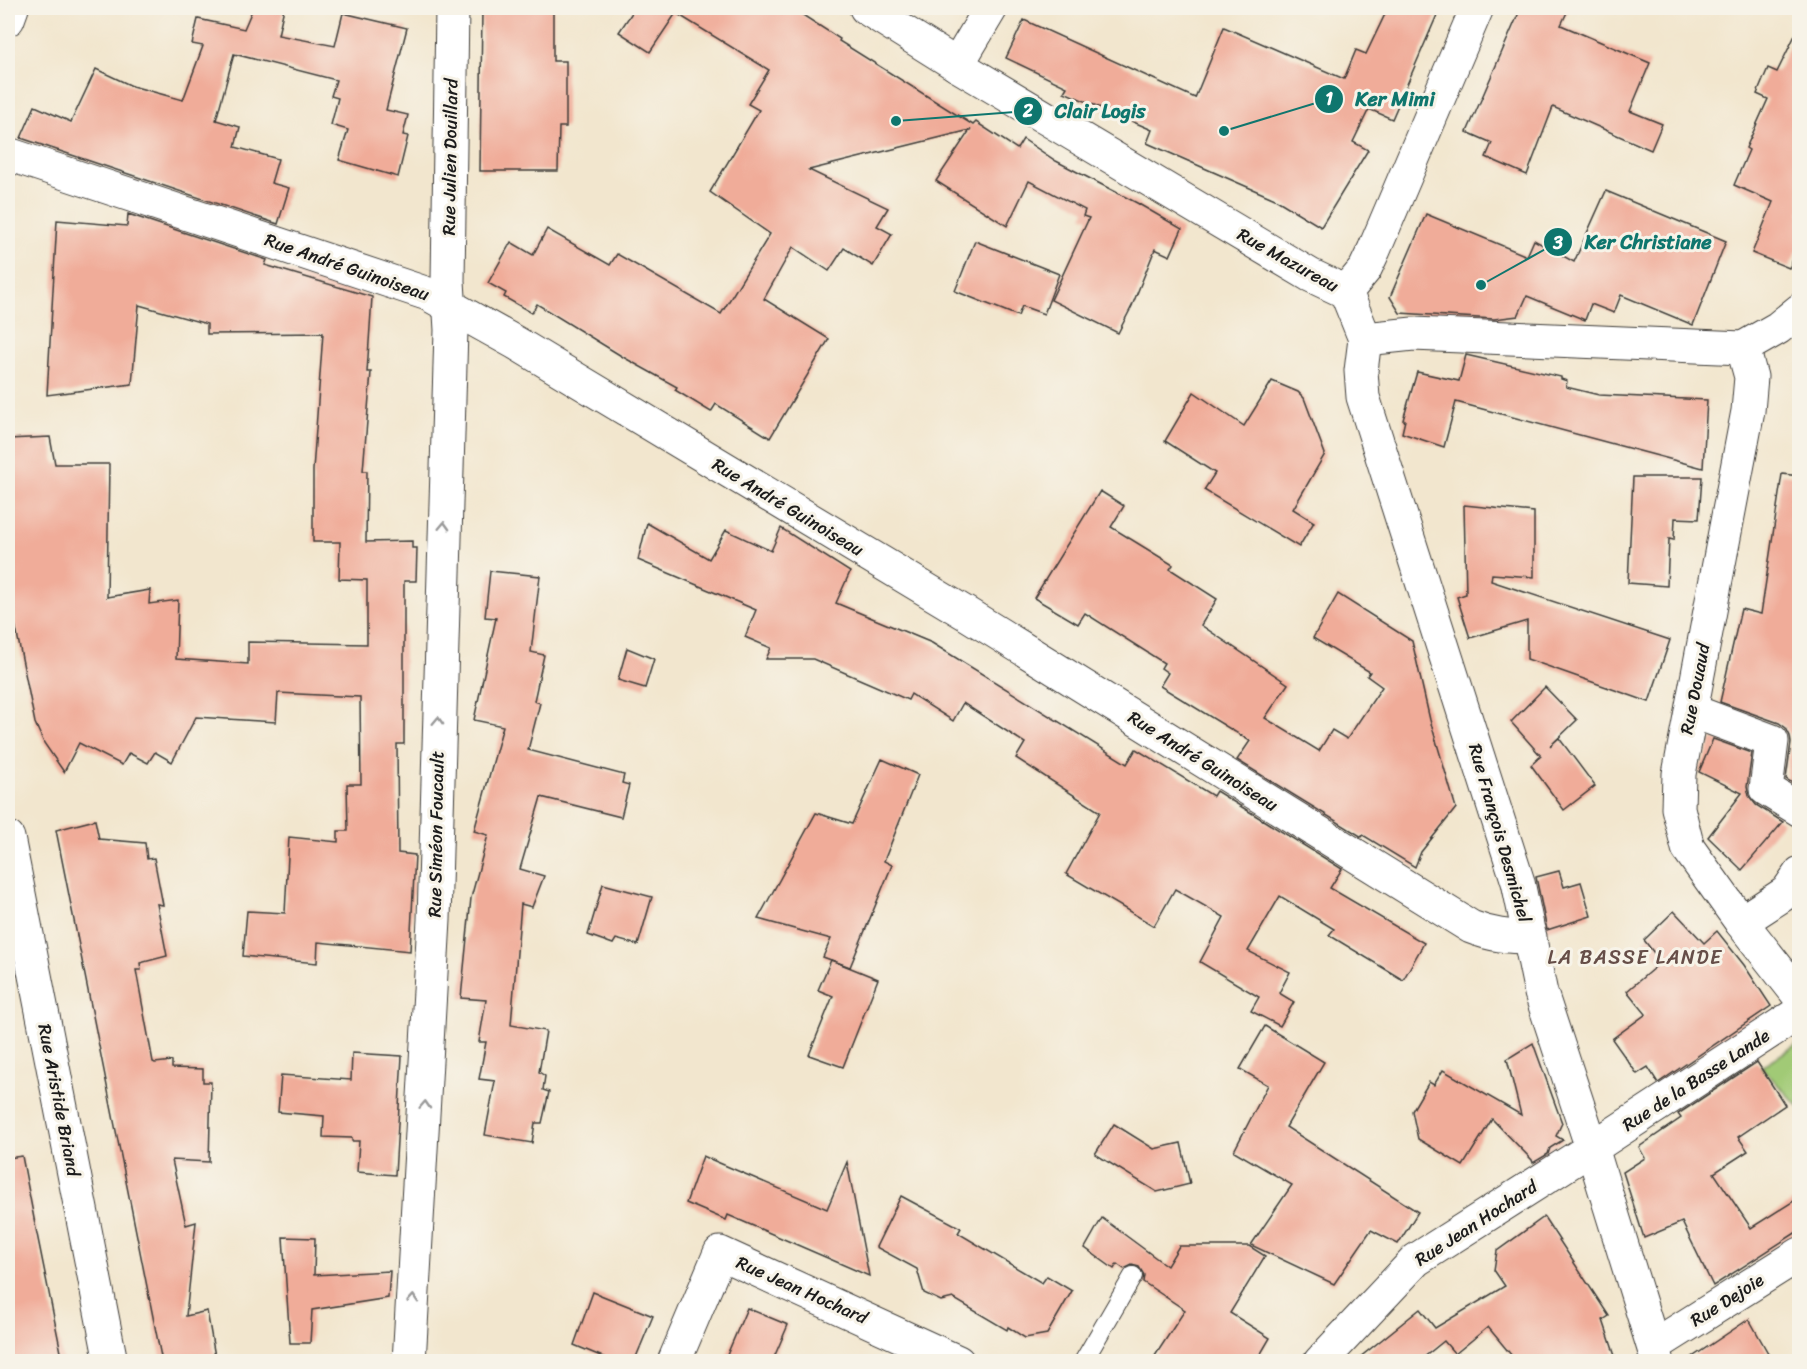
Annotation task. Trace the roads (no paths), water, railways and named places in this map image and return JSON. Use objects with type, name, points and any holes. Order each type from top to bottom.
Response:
[{"type":"street","points":[[8,19],[12,8]]},
{"type":"street","name":"Rue Julien Douillard","points":[[450,306],[448,281],[452,8]]},
{"type":"street","name":"Rue Mazureau","points":[[866,8],[957,65],[1310,275],[1346,292],[1365,339]]},
{"type":"street","points":[[957,65],[991,8]]},
{"type":"street","points":[[1346,292],[1365,269],[1374,250],[1476,8]]},
{"type":"street","name":"Rue André Guinoiseau","points":[[8,154],[428,294],[527,349],[967,614],[1471,927],[1505,937],[1530,937]]},
{"type":"street","name":"Rue Siméon Foucault","points":[[409,1362],[434,920],[450,306]]},
{"type":"street","points":[[1365,339],[1413,334],[1743,348],[1778,328],[1800,310]]},
{"type":"street","name":"Rue François Desmichel","points":[[1365,339],[1361,370],[1363,397],[1518,882],[1541,993],[1656,1354]]},
{"type":"street","name":"Rue Douaud","points":[[1743,348],[1751,377],[1748,411],[1692,711],[1678,774],[1678,808],[1688,848],[1741,922],[1800,997]]},
{"type":"street","points":[[1692,711],[1772,741],[1766,789],[1800,810]]},
{"type":"street","name":"Rue Aristide Briand","points":[[8,838],[111,1362]]},
{"type":"street","points":[[1741,922],[1787,892],[1800,873]]},
{"type":"street","name":"Rue de la Basse Lande","points":[[1592,1148],[1800,1012]]},
{"type":"street","name":"Rue Jean Hochard","points":[[1320,1362],[1416,1260],[1592,1148]]},
{"type":"street","name":"Rue Jean Hochard","points":[[674,1362],[720,1253],[958,1362]]},
{"type":"street","name":"Rue Dejoie","points":[[1656,1354],[1800,1254]]},
{"type":"lane","points":[[1083,1362],[1133,1276]]},
{"type":"place","name":"Clair Logis","points":[[896,121]]},
{"type":"place","name":"Ker Mimi","points":[[1224,131]]},
{"type":"place","name":"Ker Christiane","points":[[1481,285]]},
{"type":"district","name":"LA BASSE LANDE","points":[[1635,957]]}]
